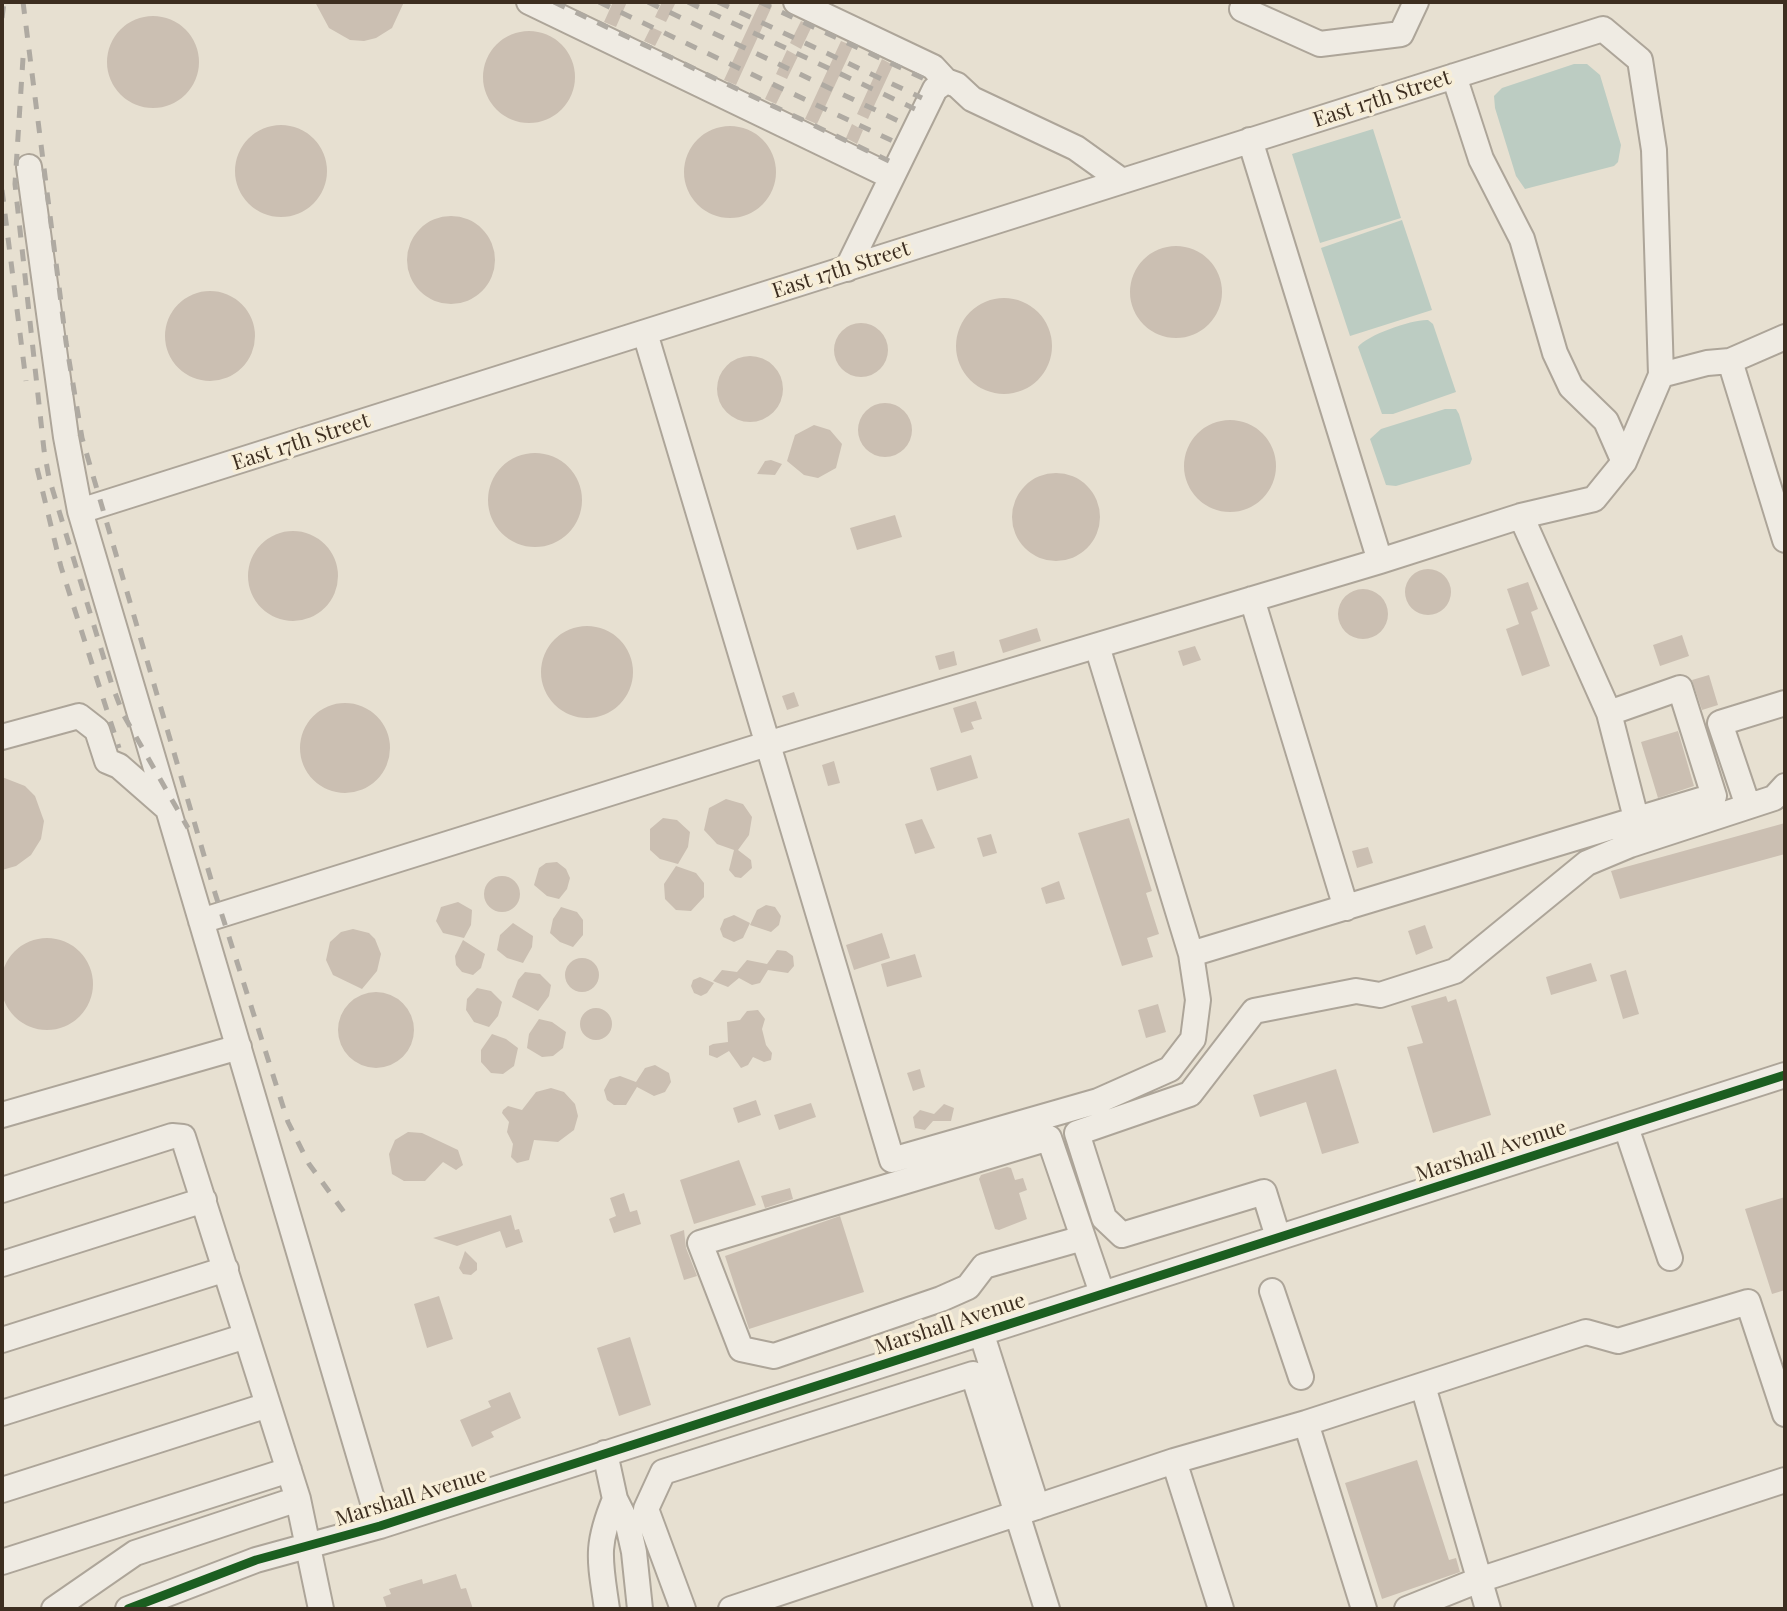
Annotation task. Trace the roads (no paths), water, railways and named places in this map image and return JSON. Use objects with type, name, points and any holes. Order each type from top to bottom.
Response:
[{"type":"street","points":[[529,2],[892,177]]},
{"type":"street","points":[[796,2],[933,67],[946,81],[957,85],[972,99],[1076,148],[1122,181]]},
{"type":"street","points":[[1245,2],[1242,9],[1320,44],[1401,34],[1416,2]]},
{"type":"street","name":"East 17th Street","points":[[80,511],[1602,29],[1640,60],[1654,150],[1661,375]]},
{"type":"street","points":[[1454,76],[1480,159],[1522,239],[1555,353],[1571,387],[1606,421],[1624,462]]},
{"type":"street","points":[[847,269],[934,89],[946,81]]},
{"type":"street","points":[[1250,140],[1380,561]]},
{"type":"street","points":[[29,167],[66,437],[80,511],[380,1526]]},
{"type":"street","points":[[645,333],[892,1160],[1098,1101],[1170,1069],[1193,1039],[1198,1000],[1191,954],[1097,646]]},
{"type":"street","points":[[201,921],[767,744],[1380,561],[1521,516],[1594,499],[1624,462],[1661,375],[1707,363],[1730,361],[1785,337]]},
{"type":"street","points":[[1730,361],[1785,540]]},
{"type":"street","points":[[1521,516],[1609,713],[1637,822]]},
{"type":"street","points":[[1252,599],[1346,908]]},
{"type":"street","points":[[1191,954],[1637,822],[1714,796],[1680,688],[1609,713]]},
{"type":"street","points":[[1748,806],[1720,723],[1785,704]]},
{"type":"street","points":[[2,737],[79,716],[97,730],[107,761],[119,766],[167,809]]},
{"type":"street","points":[[1083,1238],[984,1266],[968,1287],[942,1299],[774,1356],[741,1349],[700,1243],[1049,1138],[1077,1133],[1190,1094],[1254,1012],[1356,990],[1381,995],[1455,971],[1587,863],[1774,798],[1785,786]]},
{"type":"street","points":[[2,1115],[239,1047]]},
{"type":"street","name":"Marshall Avenue","points":[[128,1609],[163,1602],[256,1560],[380,1526],[1785,1075]]},
{"type":"street","points":[[1626,1126],[1670,1258]]},
{"type":"street","points":[[1077,1133],[1104,1218],[1122,1235],[1264,1192],[1278,1237]]},
{"type":"street","points":[[2,1190],[178,1135],[186,1141],[298,1499],[310,1545],[321,1609]]},
{"type":"street","points":[[1049,1138],[1102,1293]]},
{"type":"street","points":[[2,1264],[204,1200]]},
{"type":"street","points":[[2,1340],[226,1269]]},
{"type":"street","points":[[1272,1291],[1301,1377]]},
{"type":"street","points":[[732,1609],[1174,1461],[1306,1423],[1586,1332],[1618,1341],[1748,1302],[1785,1413]]},
{"type":"street","points":[[981,1332],[1027,1510],[1048,1609]]},
{"type":"street","points":[[2,1413],[246,1336]]},
{"type":"street","points":[[683,1609],[646,1510],[663,1472],[973,1374],[1027,1510]]},
{"type":"street","points":[[1423,1386],[1488,1609]]},
{"type":"street","points":[[2,1490],[268,1405]]},
{"type":"street","points":[[1306,1423],[1364,1609]]},
{"type":"street","points":[[605,1453],[615,1499],[628,1525],[634,1552],[640,1609]]},
{"type":"street","points":[[1174,1461],[1221,1609]]},
{"type":"street","points":[[2,1562],[289,1470]]},
{"type":"street","points":[[1407,1609],[1479,1580],[1785,1480]]},
{"type":"street","points":[[54,1609],[135,1553],[298,1499]]},
{"type":"street","points":[[607,1609],[598,1552],[604,1525],[615,1499]]},
{"type":"railway","points":[[2,18],[4,2]]},
{"type":"railway","points":[[23,2],[66,342],[82,438],[215,893],[288,1122],[309,1164],[344,1212]]},
{"type":"railway","points":[[554,2],[889,161]]},
{"type":"railway","points":[[599,2],[897,143]]},
{"type":"railway","points":[[648,2],[907,125]]},
{"type":"railway","points":[[688,2],[915,109]]},
{"type":"railway","points":[[718,2],[922,98]]},
{"type":"railway","points":[[760,2],[929,81]]},
{"type":"railway","points":[[23,58],[15,184],[49,478],[123,714],[188,828]]},
{"type":"railway","points":[[2,190],[26,381]]},
{"type":"railway","points":[[37,468],[61,567],[119,748]]}]
